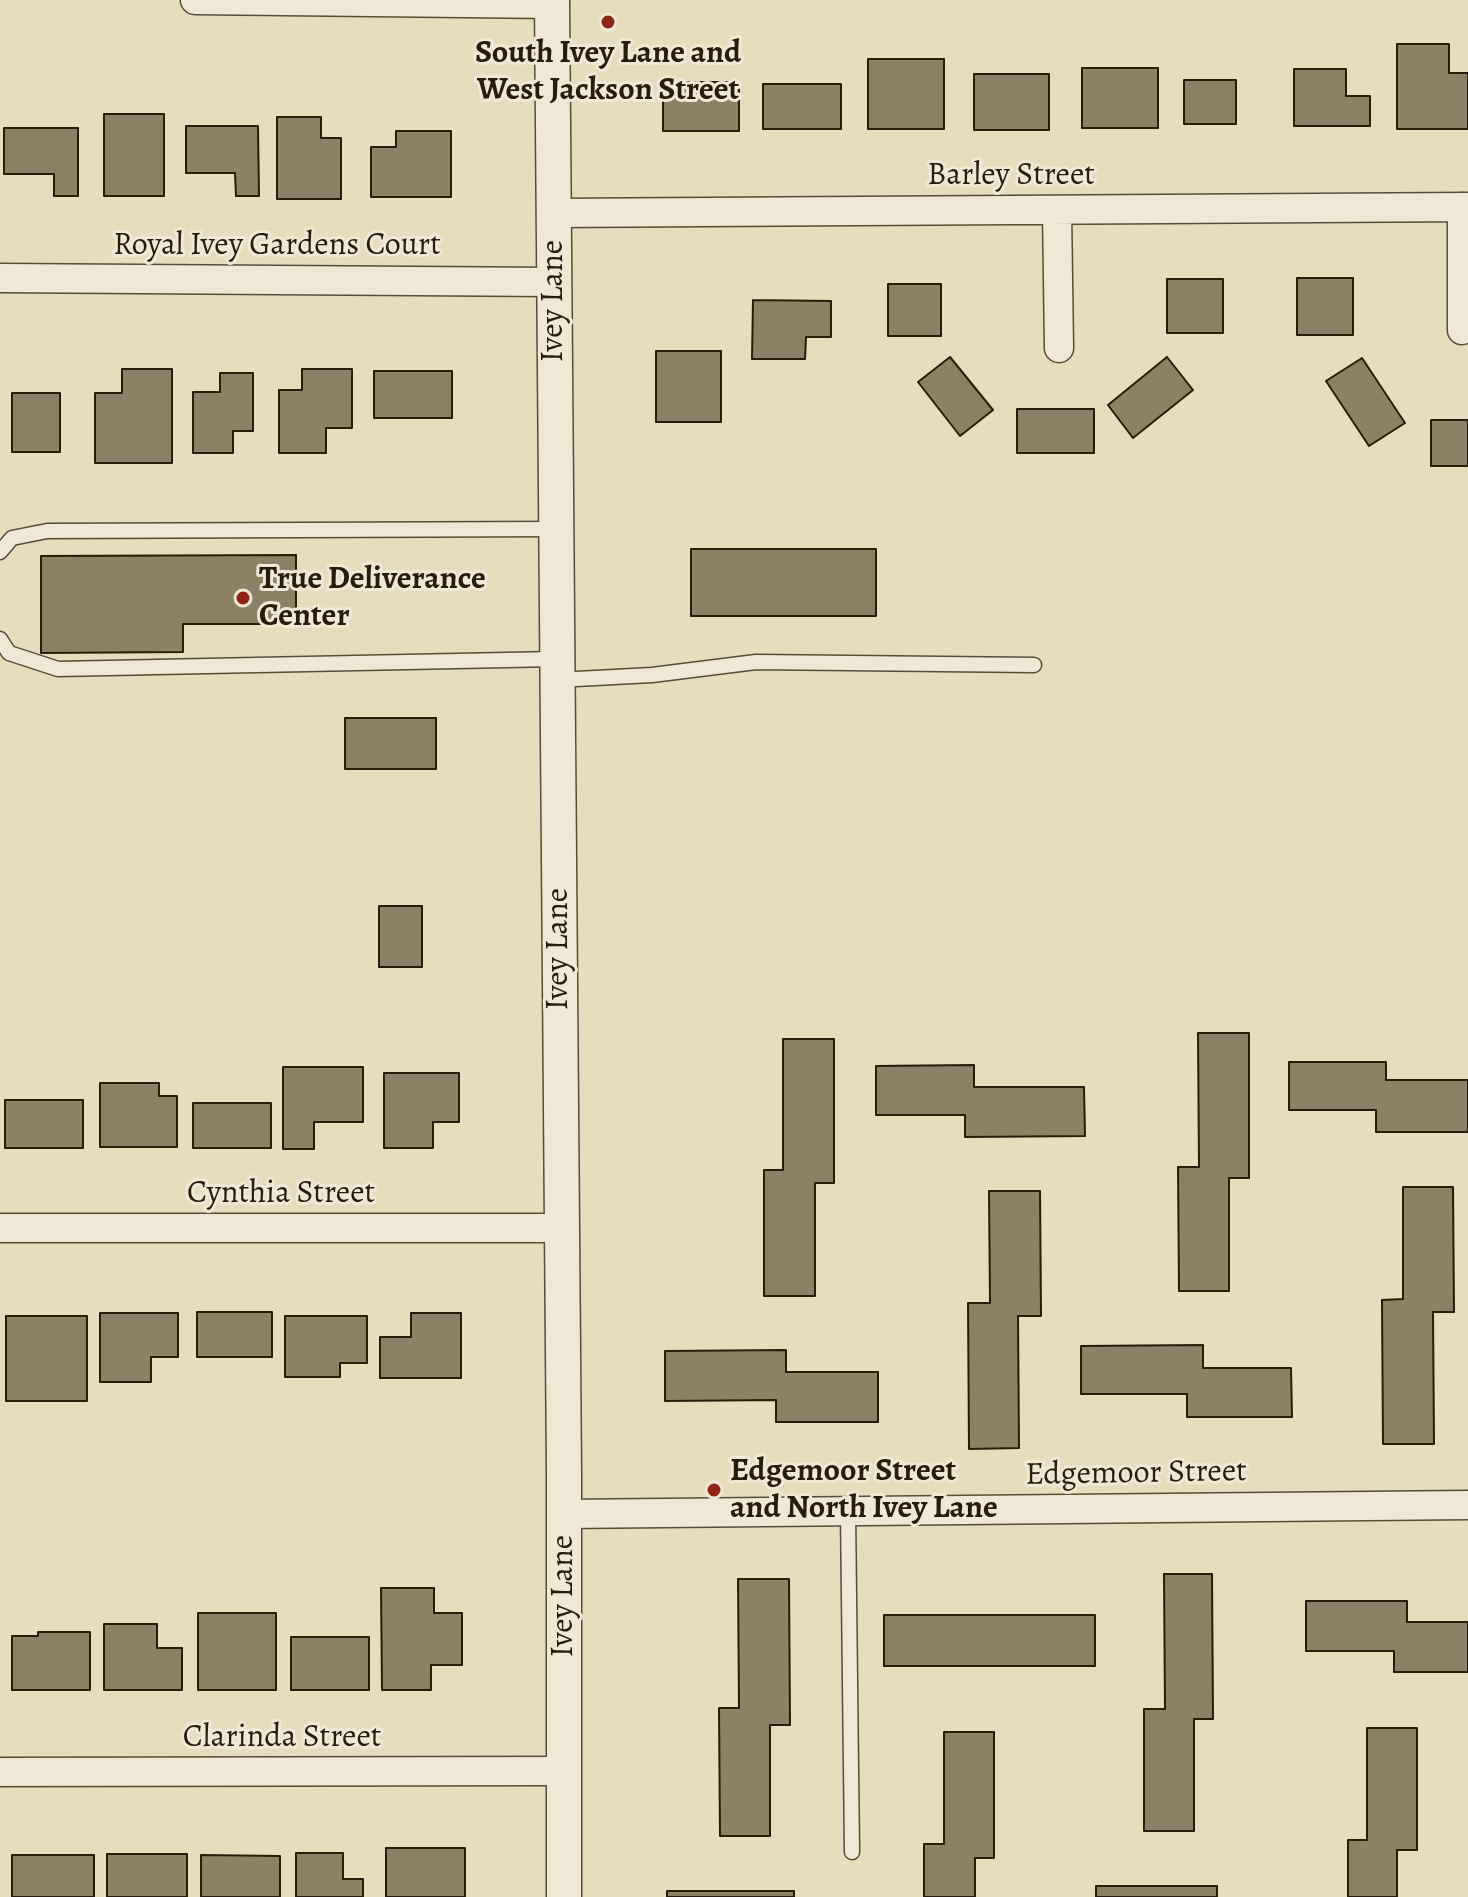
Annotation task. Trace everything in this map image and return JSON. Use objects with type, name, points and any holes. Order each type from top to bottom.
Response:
[{"type":"street","points":[[195,0],[552,2]]},
{"type":"street","name":"Ivey Lane","points":[[552,2],[564,1514],[564,1897]]},
{"type":"street","points":[[1462,330],[1465,207]]},
{"type":"street","name":"Barley Street","points":[[554,213],[1465,207]]},
{"type":"street","points":[[1057,210],[1059,348]]},
{"type":"street","name":"Royal Ivey Gardens Court","points":[[0,278],[554,282]]},
{"type":"street","name":"Cynthia Street","points":[[0,1228],[562,1228]]},
{"type":"street","name":"Edgemoor Street","points":[[564,1514],[1468,1505]]},
{"type":"street","name":"Clarinda Street","points":[[0,1772],[565,1771]]},
{"type":"lane","points":[[0,552],[12,538],[47,531],[555,529]]},
{"type":"lane","points":[[0,639],[9,653],[58,669],[556,670],[652,675],[756,662],[1034,665]]},
{"type":"lane","points":[[848,1511],[852,1852]]},
{"type":"building","points":[[1397,44],[1449,44],[1449,73],[1468,73],[1468,129],[1397,129]]},
{"type":"building","points":[[868,59],[944,59],[944,129],[868,129]]},
{"type":"building","points":[[1082,68],[1158,68],[1158,128],[1082,128]]},
{"type":"building","points":[[1294,69],[1346,69],[1346,96],[1370,96],[1370,126],[1294,126]]},
{"type":"building","points":[[974,74],[1049,74],[1049,130],[974,130]]},
{"type":"building","points":[[1184,80],[1236,80],[1236,124],[1184,124]]},
{"type":"building","points":[[663,82],[739,82],[739,131],[663,131]]},
{"type":"building","points":[[763,84],[841,84],[841,129],[763,129]]},
{"type":"building","points":[[104,114],[164,114],[164,196],[104,196]]},
{"type":"building","points":[[277,117],[321,117],[321,138],[341,138],[341,199],[277,199]]},
{"type":"building","points":[[186,126],[258,126],[259,196],[236,196],[235,173],[186,173]]},
{"type":"building","points":[[4,128],[78,128],[78,196],[54,196],[54,174],[4,174]]},
{"type":"building","points":[[396,131],[451,131],[451,197],[371,197],[371,147],[396,147]]},
{"type":"building","points":[[1297,278],[1353,278],[1353,335],[1297,335]]},
{"type":"building","points":[[1167,279],[1223,279],[1223,333],[1167,333]]},
{"type":"building","points":[[888,284],[941,284],[941,336],[888,336]]},
{"type":"building","points":[[753,300],[831,301],[831,337],[806,337],[805,359],[752,359]]},
{"type":"building","points":[[656,351],[721,351],[721,422],[656,422]]},
{"type":"building","points":[[950,357],[993,410],[960,436],[918,382]]},
{"type":"building","points":[[1167,357],[1193,390],[1133,438],[1108,405]]},
{"type":"building","points":[[1362,358],[1405,423],[1369,446],[1326,381]]},
{"type":"building","points":[[122,369],[172,369],[172,463],[95,463],[95,393],[122,393]]},
{"type":"building","points":[[302,369],[352,369],[352,428],[326,428],[326,453],[279,453],[279,390],[302,390]]},
{"type":"building","points":[[374,371],[452,371],[452,418],[374,418]]},
{"type":"building","points":[[220,373],[253,373],[253,431],[233,431],[233,453],[193,453],[193,392],[220,392]]},
{"type":"building","points":[[12,393],[60,393],[60,452],[12,452]]},
{"type":"building","points":[[1017,409],[1094,409],[1094,453],[1017,453]]},
{"type":"building","points":[[1431,420],[1468,420],[1468,466],[1431,466]]},
{"type":"building","points":[[691,549],[876,549],[876,616],[691,616]]},
{"type":"building","points":[[296,555],[296,624],[183,624],[183,652],[41,653],[41,556]]},
{"type":"building","points":[[345,718],[436,718],[436,769],[345,769]]},
{"type":"building","points":[[379,906],[422,906],[422,967],[379,967]]},
{"type":"building","points":[[1198,1033],[1249,1033],[1249,1178],[1229,1178],[1229,1291],[1179,1291],[1178,1167],[1199,1167]]},
{"type":"building","points":[[783,1039],[834,1039],[834,1183],[815,1183],[815,1296],[764,1296],[764,1170],[783,1170]]},
{"type":"building","points":[[1289,1062],[1386,1062],[1386,1080],[1468,1080],[1468,1132],[1376,1132],[1376,1110],[1289,1110]]},
{"type":"building","points":[[974,1065],[974,1087],[1084,1087],[1085,1136],[965,1137],[965,1115],[876,1115],[876,1066]]},
{"type":"building","points":[[283,1067],[363,1067],[363,1122],[314,1122],[314,1149],[283,1149]]},
{"type":"building","points":[[384,1073],[459,1073],[459,1122],[433,1122],[433,1148],[384,1148]]},
{"type":"building","points":[[100,1083],[159,1083],[159,1096],[177,1096],[177,1147],[100,1147]]},
{"type":"building","points":[[5,1100],[83,1100],[83,1148],[5,1148]]},
{"type":"building","points":[[193,1103],[271,1103],[271,1148],[193,1148]]},
{"type":"building","points":[[1403,1187],[1453,1187],[1454,1312],[1433,1312],[1434,1444],[1383,1444],[1382,1300],[1403,1299]]},
{"type":"building","points":[[989,1191],[1040,1191],[1041,1316],[1018,1316],[1019,1448],[969,1449],[968,1303],[990,1303]]},
{"type":"building","points":[[197,1312],[272,1312],[272,1357],[197,1357]]},
{"type":"building","points":[[100,1313],[178,1313],[178,1357],[151,1357],[151,1382],[100,1382]]},
{"type":"building","points":[[411,1313],[461,1313],[461,1378],[380,1378],[380,1337],[411,1337]]},
{"type":"building","points":[[6,1316],[87,1316],[87,1401],[6,1401]]},
{"type":"building","points":[[285,1316],[367,1316],[367,1363],[340,1363],[340,1377],[285,1377]]},
{"type":"building","points":[[1203,1345],[1203,1368],[1291,1368],[1292,1417],[1187,1417],[1187,1394],[1081,1394],[1081,1346]]},
{"type":"building","points":[[786,1350],[786,1372],[878,1372],[878,1422],[776,1422],[776,1400],[665,1401],[665,1351]]},
{"type":"building","points":[[1164,1574],[1212,1574],[1213,1719],[1194,1719],[1194,1831],[1144,1831],[1144,1709],[1165,1709]]},
{"type":"building","points":[[738,1579],[789,1579],[790,1725],[770,1725],[770,1836],[720,1836],[719,1708],[739,1708]]},
{"type":"building","points":[[381,1588],[434,1588],[434,1613],[462,1613],[462,1665],[431,1665],[431,1690],[382,1690]]},
{"type":"building","points":[[1306,1601],[1407,1601],[1407,1622],[1468,1622],[1468,1672],[1394,1672],[1394,1651],[1306,1651]]},
{"type":"building","points":[[198,1613],[276,1613],[276,1690],[198,1690]]},
{"type":"building","points":[[884,1615],[1095,1615],[1095,1666],[884,1666]]},
{"type":"building","points":[[104,1624],[157,1624],[157,1648],[182,1648],[182,1690],[104,1690]]},
{"type":"building","points":[[38,1632],[90,1632],[90,1690],[12,1690],[12,1636],[38,1636]]},
{"type":"building","points":[[291,1637],[369,1637],[369,1690],[291,1690]]},
{"type":"building","points":[[1367,1728],[1417,1728],[1417,1850],[1397,1850],[1397,1897],[1348,1897],[1348,1840],[1367,1840]]},
{"type":"building","points":[[944,1732],[994,1732],[994,1858],[975,1858],[975,1897],[924,1897],[924,1844],[944,1844]]},
{"type":"building","points":[[386,1848],[465,1848],[465,1897],[386,1897]]},
{"type":"building","points":[[296,1853],[343,1853],[343,1879],[363,1879],[363,1897],[296,1897]]},
{"type":"building","points":[[107,1854],[187,1854],[187,1897],[107,1897]]},
{"type":"building","points":[[12,1855],[94,1855],[94,1897],[12,1897]]},
{"type":"building","points":[[201,1855],[280,1856],[280,1897],[201,1897]]},
{"type":"building","points":[[1096,1886],[1217,1886],[1217,1897],[1096,1897]]},
{"type":"building","points":[[667,1891],[794,1891],[794,1897],[667,1897]]},
{"type":"place","name":"South Ivey Lane and West Jackson Street","points":[[608,22]]},
{"type":"place","name":"True Deliverance Center","points":[[243,598]]},
{"type":"place","name":"Edgemoor Street and North Ivey Lane","points":[[714,1490]]}]
